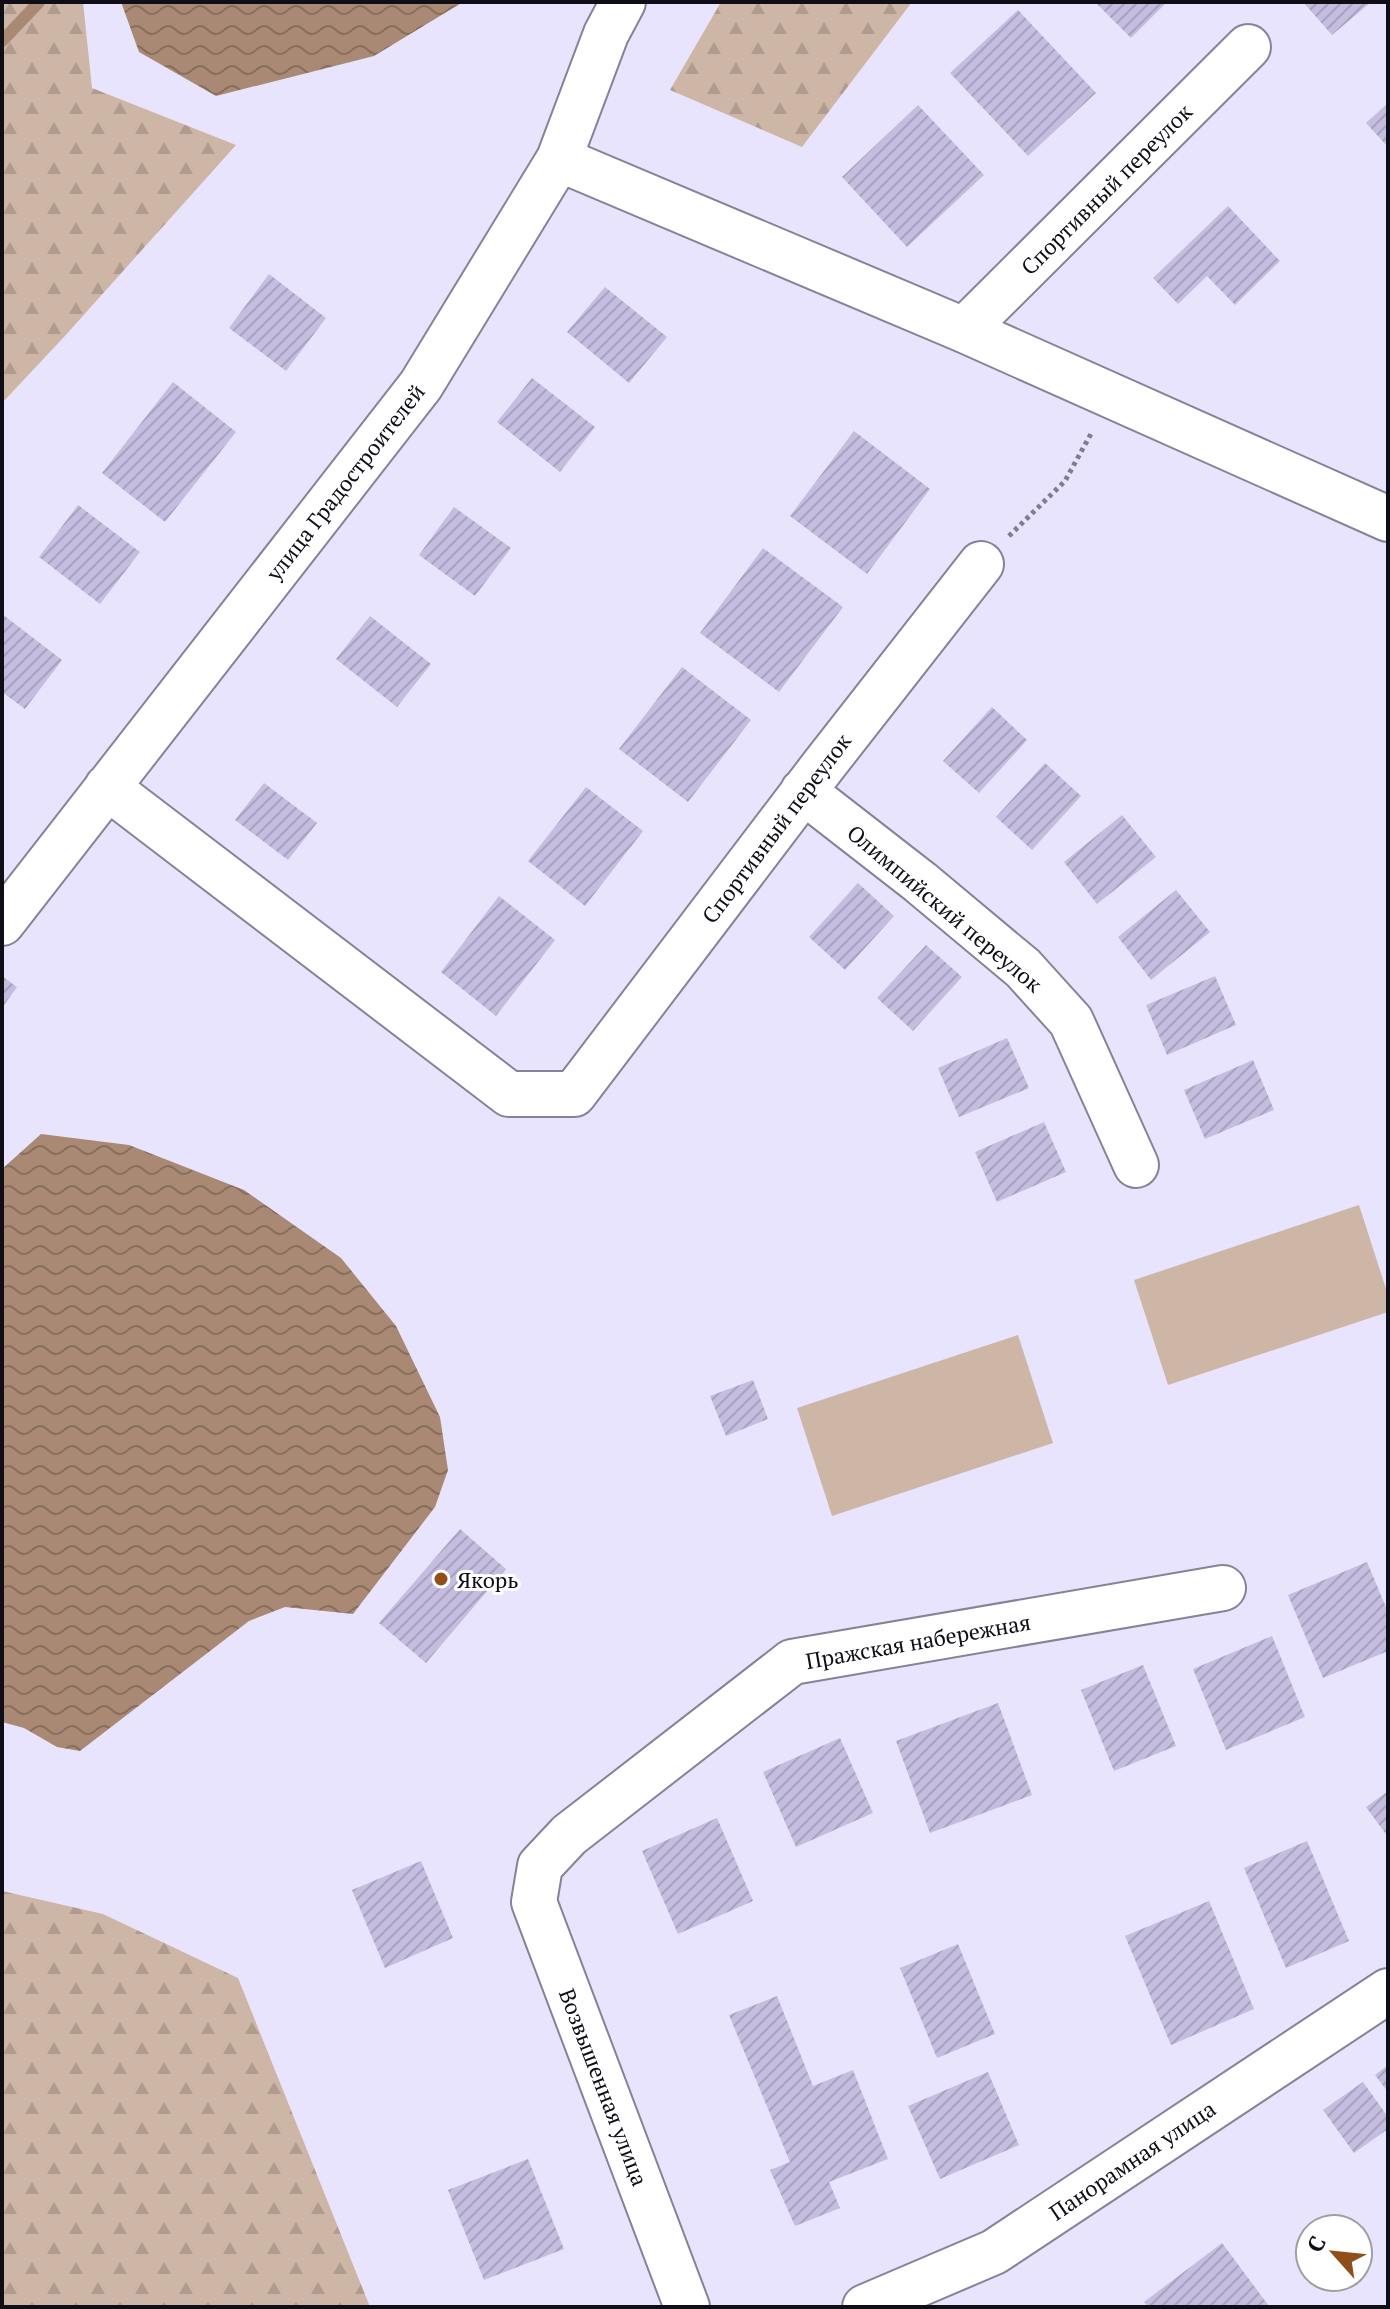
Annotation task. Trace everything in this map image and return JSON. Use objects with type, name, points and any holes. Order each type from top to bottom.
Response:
[{"type":"street","name":"улица Градостроителей","points":[[2,923],[421,385],[559,159],[606,34],[623,2]]},
{"type":"street","name":"Спортивный переулок","points":[[964,330],[1248,47]]},
{"type":"street","points":[[559,159],[964,330],[1388,519]]},
{"type":"street","name":"Спортивный переулок","points":[[107,787],[509,1094],[574,1094],[803,791],[981,564]]},
{"type":"street","name":"Олимпийский переулок","points":[[803,791],[920,882],[1023,968],[1071,1021],[1136,1165]]},
{"type":"street","name":"Пражская набережная","points":[[540,1866],[569,1835],[792,1662],[1223,1588]]},
{"type":"street","name":"Возвышенная улица","points":[[540,1866],[534,1902],[687,2307]]},
{"type":"street","name":"Панорамная улица","points":[[865,2307],[994,2252],[1388,1991]]},
{"type":"path","points":[[981,564],[1065,481],[1112,396]]},
{"type":"green space","points":[[2,2],[83,2],[92,88],[236,145],[2,403]]},
{"type":"green space","points":[[721,2],[912,2],[802,147],[670,90]]},
{"type":"green space","points":[[1359,1205],[1388,1295],[1388,1312],[1168,1385],[1134,1280]]},
{"type":"green space","points":[[1018,1335],[1053,1443],[832,1516],[797,1408]]},
{"type":"green space","points":[[2,1891],[103,1914],[238,1978],[370,2307],[2,2307]]},
{"type":"water","points":[[121,2],[463,2],[374,56],[216,96],[139,52]]},
{"type":"water","points":[[41,1134],[129,1145],[244,1190],[341,1258],[396,1326],[440,1417],[448,1470],[435,1507],[353,1614],[285,1607],[249,1621],[80,1751],[57,1747],[24,1728],[2,1722],[2,1169]]},
{"type":"building","points":[[1095,2],[1167,2],[1131,38]]},
{"type":"building","points":[[1303,2],[1371,2],[1332,35]]},
{"type":"building","points":[[1018,10],[1096,93],[1028,156],[950,73]]},
{"type":"building","points":[[1388,103],[1388,147],[1366,123]]},
{"type":"building","points":[[918,105],[984,175],[907,247],[842,177]]},
{"type":"building","points":[[1228,206],[1280,261],[1235,305],[1207,276],[1178,304],[1153,278]]},
{"type":"building","points":[[269,274],[326,318],[286,371],[229,328]]},
{"type":"building","points":[[605,287],[667,337],[629,383],[567,332]]},
{"type":"building","points":[[532,378],[595,427],[560,472],[497,422]]},
{"type":"building","points":[[173,382],[236,432],[165,522],[102,473]]},
{"type":"building","points":[[854,431],[930,489],[867,574],[790,516]]},
{"type":"building","points":[[78,505],[140,552],[100,604],[39,557]]},
{"type":"building","points":[[454,507],[511,548],[475,596],[419,555]]},
{"type":"building","points":[[763,548],[843,607],[779,692],[700,633]]},
{"type":"building","points":[[2,614],[62,660],[25,709],[2,692]]},
{"type":"building","points":[[370,616],[431,664],[397,707],[336,659]]},
{"type":"building","points":[[682,667],[751,720],[688,802],[619,749]]},
{"type":"building","points":[[992,707],[1027,740],[979,793],[943,761]]},
{"type":"building","points":[[1045,763],[1081,796],[1032,850],[996,817]]},
{"type":"building","points":[[264,783],[317,823],[288,860],[235,820]]},
{"type":"building","points":[[586,787],[643,831],[585,906],[528,861]]},
{"type":"building","points":[[1122,815],[1156,857],[1097,904],[1064,862]]},
{"type":"building","points":[[858,883],[894,916],[845,970],[809,937]]},
{"type":"building","points":[[1176,890],[1210,932],[1151,980],[1118,937]]},
{"type":"building","points":[[499,896],[555,940],[496,1016],[441,972]]},
{"type":"building","points":[[926,945],[962,977],[913,1031],[877,998]]},
{"type":"building","points":[[2,976],[17,987],[2,1008]]},
{"type":"building","points":[[1215,976],[1236,1025],[1167,1055],[1146,1005]]},
{"type":"building","points":[[1007,1038],[1029,1088],[959,1117],[938,1068]]},
{"type":"building","points":[[1253,1060],[1274,1110],[1205,1139],[1184,1090]]},
{"type":"building","points":[[1044,1122],[1066,1172],[997,1202],[975,1152]]},
{"type":"building","points":[[753,1380],[768,1419],[726,1436],[710,1396]]},
{"type":"building","points":[[460,1529],[506,1569],[426,1663],[379,1623]]},
{"type":"building","points":[[1367,1562],[1388,1612],[1388,1651],[1323,1678],[1288,1595]]},
{"type":"building","points":[[1272,1636],[1305,1717],[1226,1750],[1193,1669]]},
{"type":"building","points":[[1143,1665],[1176,1746],[1114,1771],[1081,1690]]},
{"type":"building","points":[[998,1703],[1032,1795],[930,1833],[896,1741]]},
{"type":"building","points":[[840,1738],[873,1813],[796,1847],[763,1772]]},
{"type":"building","points":[[1388,1791],[1388,1837],[1366,1807]]},
{"type":"building","points":[[717,1818],[753,1901],[678,1934],[642,1851]]},
{"type":"building","points":[[1307,1841],[1349,1941],[1286,1968],[1244,1868]]},
{"type":"building","points":[[421,1861],[453,1938],[385,1968],[352,1890]]},
{"type":"building","points":[[1209,1901],[1254,2009],[1171,2045],[1125,1936]]},
{"type":"building","points":[[958,1944],[995,2034],[937,2058],[900,1968]]},
{"type":"building","points":[[777,1996],[813,2086],[853,2070],[888,2159],[829,2182],[840,2208],[795,2226],[770,2170],[790,2162],[729,2015]]},
{"type":"building","points":[[1388,2065],[1388,2092],[1375,2075]]},
{"type":"building","points":[[988,2072],[1019,2145],[940,2179],[908,2106]]},
{"type":"building","points":[[1363,2082],[1388,2117],[1388,2129],[1354,2153],[1323,2110]]},
{"type":"building","points":[[528,2159],[564,2249],[484,2280],[448,2190]]},
{"type":"building","points":[[1222,2243],[1269,2306],[1148,2307],[1144,2302]]},
{"type":"waterway","points":[[2,41],[39,2]]},
{"type":"place","name":"Якорь","points":[[441,1579]]}]
